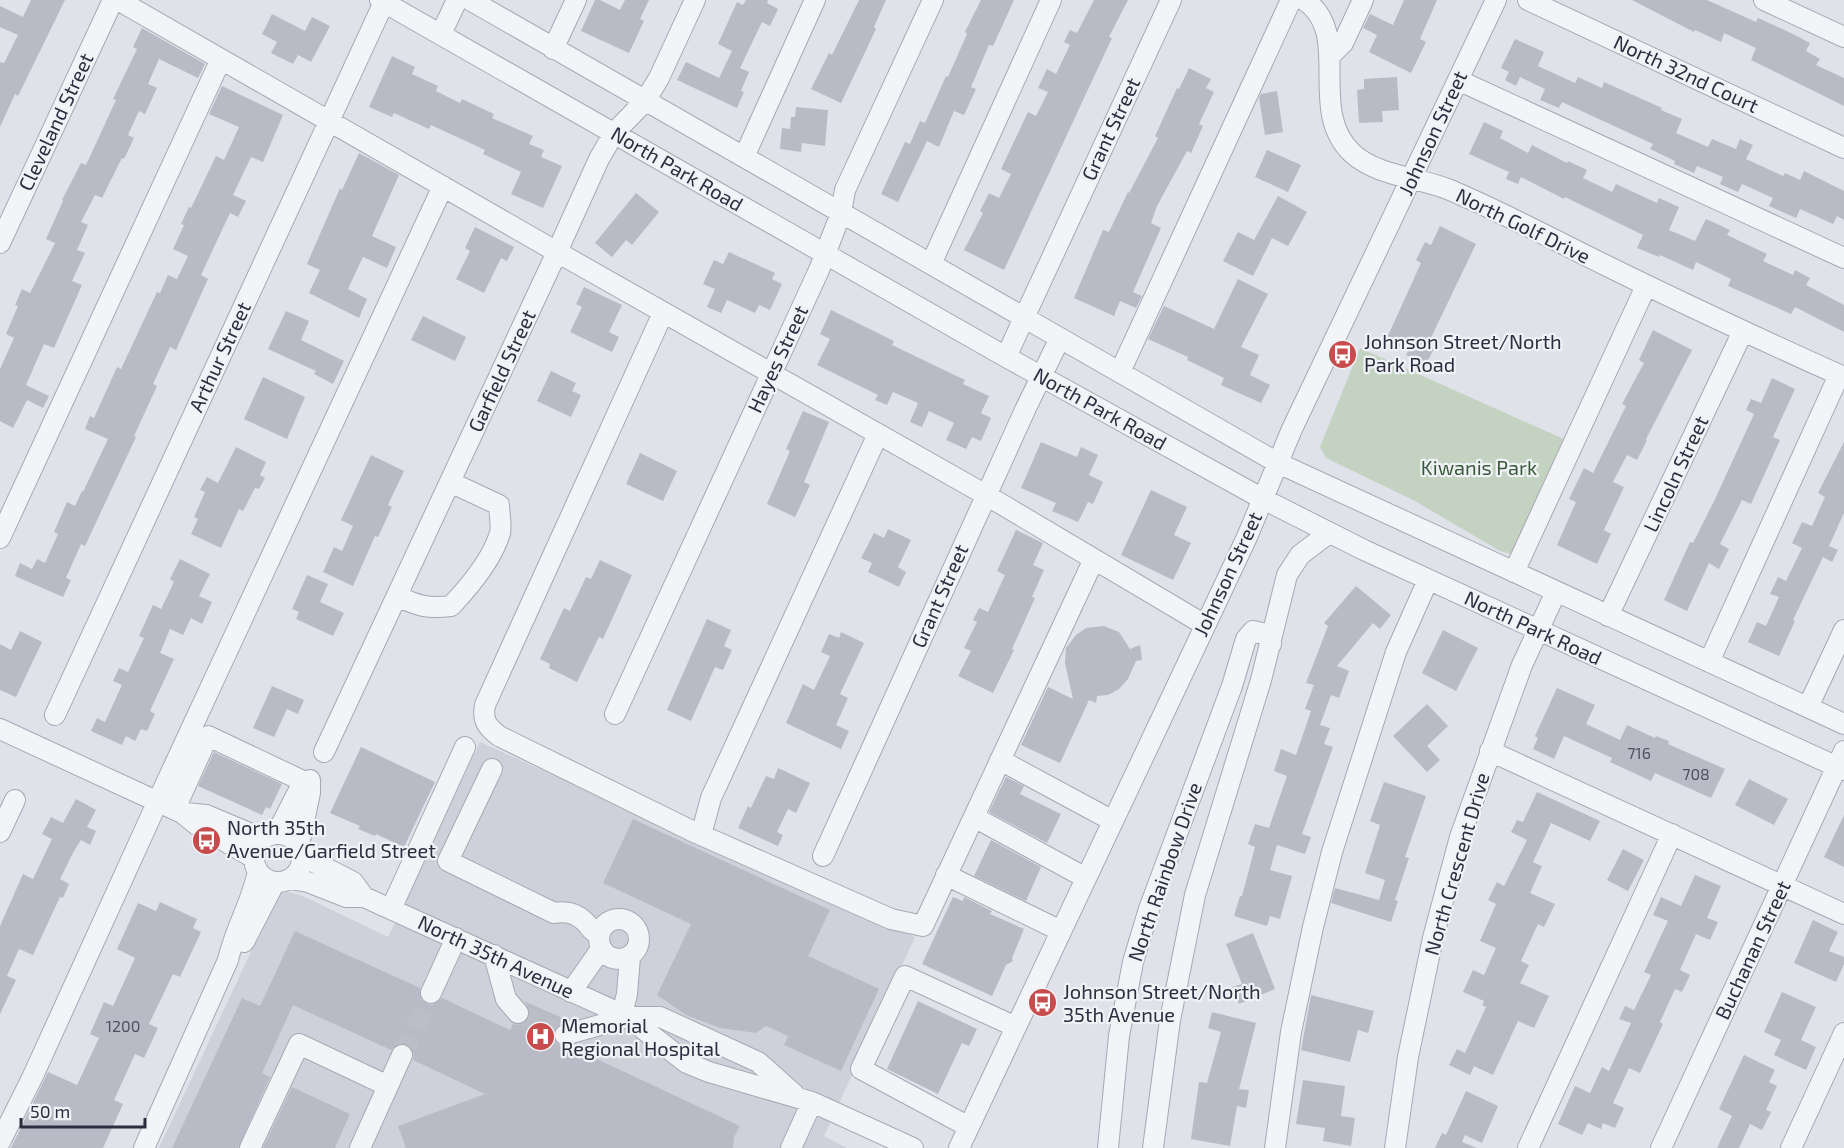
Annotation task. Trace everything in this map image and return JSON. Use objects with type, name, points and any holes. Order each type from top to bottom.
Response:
[{"type":"street","name":"Cleveland Street","points":[[0,243],[112,0]]},
{"type":"street","points":[[117,0],[986,495],[1205,625]]},
{"type":"street","points":[[441,34],[457,0]]},
{"type":"street","name":"North Park Road","points":[[470,0],[1278,463],[1844,724]]},
{"type":"street","points":[[553,49],[576,0]]},
{"type":"street","name":"Garfield Street","points":[[324,752],[580,197],[614,133],[645,101],[659,78],[695,0]]},
{"type":"street","points":[[744,157],[815,0]]},
{"type":"street","name":"Hayes Street","points":[[615,714],[819,270],[841,213],[845,190],[933,0]]},
{"type":"street","points":[[931,264],[1051,0]]},
{"type":"street","name":"Grant Street","points":[[1006,357],[1171,0]]},
{"type":"street","points":[[1120,372],[1291,0]]},
{"type":"street","name":"North Golf Drive","points":[[1304,0],[1316,9],[1325,25],[1329,44],[1328,83],[1339,134],[1351,152],[1366,163],[1448,189],[1647,286],[1841,376]]},
{"type":"street","points":[[1329,57],[1342,42],[1363,0]]},
{"type":"street","name":"Johnson Street","points":[[960,1148],[1263,500],[1292,429],[1496,0]]},
{"type":"street","name":"North 32nd Court","points":[[1528,0],[1844,148]]},
{"type":"street","points":[[1764,0],[1844,37]]},
{"type":"street","name":"North Park Road","points":[[383,1],[1006,357],[1263,500],[1428,580],[1538,630],[1842,763]]},
{"type":"street","name":"Arthur Street","points":[[55,715],[383,1]]},
{"type":"street","points":[[0,538],[221,59]]},
{"type":"street","points":[[1458,80],[1844,258]]},
{"type":"street","points":[[171,808],[443,186]]},
{"type":"street","points":[[1514,572],[1647,286]]},
{"type":"street","points":[[663,313],[485,705],[483,717],[488,728],[499,736],[701,834],[891,919],[922,926],[1094,559]]},
{"type":"street","name":"Lincoln Street","points":[[1608,616],[1743,331]]},
{"type":"street","name":"Grant Street","points":[[823,856],[986,495],[1060,338]]},
{"type":"street","points":[[1709,662],[1841,376]]},
{"type":"street","points":[[701,834],[711,798],[878,434]]},
{"type":"street","points":[[397,596],[432,609],[451,606],[488,558],[496,543],[501,531],[499,505],[450,482]]},
{"type":"street","name":"North Rainbow Drive","points":[[1153,1148],[1170,1020],[1195,895],[1271,644],[1285,582],[1291,567],[1300,555],[1329,533]]},
{"type":"street","points":[[1275,1148],[1291,1032],[1313,927],[1332,852],[1396,652],[1428,580]]},
{"type":"street","name":"North Crescent Drive","points":[[1395,1148],[1408,1057],[1433,938],[1460,837],[1522,665],[1556,592]]},
{"type":"street","points":[[1808,707],[1844,630]]},
{"type":"street","name":"North Rainbow Drive","points":[[1108,1148],[1119,1036],[1133,962],[1149,909],[1232,686],[1246,639],[1253,631],[1266,634],[1271,644]]},
{"type":"street","points":[[0,729],[171,808],[256,865],[268,880],[283,880]]},
{"type":"street","points":[[0,1142],[208,736],[307,783]]},
{"type":"street","points":[[391,909],[465,747]]},
{"type":"street","points":[[1490,751],[1844,914]]},
{"type":"street","points":[[1000,760],[1113,820]]},
{"type":"street","name":"Buchanan Street","points":[[1661,1148],[1782,885],[1842,763]]},
{"type":"street","points":[[492,769],[448,861],[554,913],[565,911],[585,921],[610,958],[617,960],[630,957]]},
{"type":"street","points":[[451,778],[480,792]]},
{"type":"street","points":[[144,1148],[228,960],[233,939],[255,885],[255,851],[270,836],[299,790],[309,780],[310,793],[300,849],[300,867],[283,880],[243,942],[228,960]]},
{"type":"street","points":[[0,832],[15,800]]},
{"type":"street","points":[[171,808],[206,815],[270,836],[286,834],[300,849]]},
{"type":"street","points":[[974,817],[1086,878]]},
{"type":"street","points":[[1528,1148],[1672,834]]},
{"type":"street","name":"North 35th Avenue","points":[[300,849],[314,862],[353,882],[364,897]]},
{"type":"street","points":[[946,876],[1061,931]]},
{"type":"street","name":"North 35th Avenue","points":[[283,880],[308,882],[346,897],[364,897],[625,1016],[687,1063],[805,1100],[913,1148]]},
{"type":"street","points":[[565,1035],[625,1016],[630,957],[638,947],[640,940],[636,927],[618,919],[606,924],[571,992]]},
{"type":"street","points":[[431,993],[456,938]]},
{"type":"street","points":[[494,955],[506,999],[518,1013]]},
{"type":"street","points":[[969,1127],[861,1069],[905,976],[1016,1027]]},
{"type":"street","name":"North 35th Avenue","points":[[625,1016],[660,1017],[720,1043],[758,1062],[805,1100]]},
{"type":"street","points":[[1791,1148],[1844,1033]]},
{"type":"street","points":[[250,1148],[299,1044],[388,1086]]},
{"type":"street","points":[[360,1148],[402,1055]]},
{"type":"street","points":[[791,1148],[805,1100]]},
{"type":"shaded area","name":"Memorial Regional Hospital","points":[[480,742],[915,937],[824,1136],[847,1148],[159,1148],[278,894],[288,892],[303,896],[388,937]]},
{"type":"green space","name":"Kiwanis Park","points":[[1360,348],[1566,440],[1511,554],[1500,551],[1415,501],[1326,458],[1320,447]]},
{"type":"building","points":[[31,0],[65,0],[18,96],[15,94],[0,127],[0,62],[4,63],[18,35],[0,27],[0,6],[23,17]]},
{"type":"building","points":[[595,0],[600,0],[620,10],[625,0],[649,0],[640,19],[644,21],[629,53],[581,31]]},
{"type":"building","points":[[746,0],[768,0],[767,3],[778,9],[770,26],[762,22],[740,68],[749,72],[737,108],[677,80],[686,62],[719,78],[732,51],[718,44],[737,2],[743,5]]},
{"type":"building","points":[[859,0],[886,0],[874,27],[876,29],[841,103],[811,89],[829,53],[832,55]]},
{"type":"building","points":[[981,0],[1014,0],[993,46],[989,45],[971,87],[976,89],[964,115],[954,111],[939,147],[927,141],[898,202],[881,194],[905,142],[910,144],[920,121],[925,123],[946,76],[948,77],[967,34],[965,32]]},
{"type":"building","points":[[1094,0],[1128,0],[1109,37],[1112,38],[1004,270],[964,250],[983,213],[980,211],[989,193],[999,198],[1011,174],[1001,169],[1028,112],[1036,116],[1048,92],[1038,88],[1047,69],[1056,74],[1070,45],[1064,42],[1070,30],[1077,33]]},
{"type":"building","points":[[1404,0],[1437,0],[1420,39],[1426,42],[1411,73],[1369,52],[1377,35],[1363,28],[1370,14],[1393,25]]},
{"type":"building","points":[[1632,0],[1707,0],[1756,22],[1758,18],[1791,33],[1810,43],[1806,51],[1820,59],[1816,65],[1844,78],[1844,106],[1751,60],[1756,48],[1724,33],[1721,42],[1695,30],[1694,32]]},
{"type":"building","points":[[272,14],[305,31],[312,17],[330,26],[311,62],[298,55],[293,64],[271,53],[277,42],[262,34]]},
{"type":"building","points":[[142,28],[205,64],[198,78],[159,59],[148,84],[157,88],[145,114],[139,111],[128,135],[134,138],[124,159],[122,158],[102,198],[95,195],[81,222],[88,225],[77,250],[85,253],[72,281],[82,285],[54,348],[44,344],[26,385],[49,396],[43,408],[27,400],[13,428],[0,421],[0,369],[14,338],[6,334],[18,306],[15,305],[22,289],[30,293],[55,243],[46,239],[62,200],[81,163],[86,165],[116,100],[113,99],[137,49],[133,47]]},
{"type":"building","points":[[1515,39],[1544,52],[1538,66],[1575,83],[1578,77],[1602,88],[1604,82],[1682,119],[1676,133],[1708,147],[1712,139],[1736,149],[1740,139],[1753,145],[1746,159],[1783,176],[1785,173],[1800,180],[1804,171],[1844,191],[1844,220],[1837,216],[1833,224],[1800,209],[1796,218],[1769,206],[1773,198],[1742,184],[1738,192],[1720,184],[1723,177],[1697,166],[1694,173],[1674,164],[1675,161],[1650,149],[1653,144],[1562,102],[1559,108],[1540,100],[1545,89],[1520,77],[1516,86],[1505,80],[1509,72],[1501,68]]},
{"type":"building","points":[[392,56],[415,67],[412,74],[438,86],[436,91],[460,103],[462,99],[494,114],[492,118],[533,136],[529,144],[544,150],[541,157],[562,166],[543,208],[511,194],[521,172],[483,154],[485,150],[431,125],[429,129],[394,113],[392,117],[369,107]]},
{"type":"building","points":[[1189,68],[1211,79],[1206,88],[1214,92],[1199,124],[1203,126],[1191,153],[1187,151],[1157,206],[1151,223],[1161,228],[1133,292],[1142,296],[1136,308],[1120,301],[1114,316],[1074,298],[1103,230],[1109,232],[1158,138],[1155,136]]},
{"type":"building","points":[[1397,77],[1399,110],[1382,111],[1383,122],[1359,123],[1357,90],[1364,89],[1364,79]]},
{"type":"building","points":[[222,86],[283,115],[263,162],[251,157],[233,195],[246,201],[238,217],[230,213],[201,275],[208,279],[176,350],[170,347],[153,384],[157,386],[134,436],[136,437],[85,546],[81,544],[66,578],[71,580],[63,597],[15,576],[20,563],[32,569],[37,559],[45,563],[58,534],[54,532],[67,502],[75,506],[108,439],[85,429],[90,416],[94,418],[117,367],[121,369],[157,292],[160,293],[168,275],[177,279],[188,256],[173,249],[184,225],[181,224],[216,156],[224,160],[239,127],[209,114]]},
{"type":"building","points":[[1277,91],[1283,132],[1265,135],[1259,98],[1261,94]]},
{"type":"building","points":[[796,107],[828,110],[825,146],[802,143],[801,152],[780,149],[782,128],[790,129],[791,117],[795,117]]},
{"type":"building","points":[[1484,122],[1503,131],[1500,138],[1528,153],[1532,145],[1567,163],[1568,161],[1587,170],[1583,178],[1612,192],[1616,184],[1657,203],[1659,198],[1679,207],[1669,230],[1695,241],[1706,219],[1730,230],[1727,235],[1767,254],[1763,261],[1793,275],[1795,270],[1810,278],[1806,285],[1844,305],[1844,332],[1795,307],[1791,314],[1728,286],[1731,279],[1696,262],[1693,270],[1660,255],[1659,257],[1637,248],[1643,235],[1521,177],[1518,184],[1506,179],[1509,172],[1469,154]]},
{"type":"building","points":[[1267,150],[1301,165],[1288,192],[1255,177]]},
{"type":"building","points":[[359,153],[399,175],[372,236],[396,247],[387,268],[363,257],[348,289],[367,299],[359,318],[309,293],[320,270],[307,264],[340,188],[342,190]]},
{"type":"building","points":[[636,193],[659,212],[632,245],[626,240],[612,257],[595,243]]},
{"type":"building","points":[[1278,196],[1307,212],[1288,246],[1272,238],[1253,276],[1223,261],[1238,232],[1254,240]]},
{"type":"building","points":[[1440,226],[1476,244],[1427,346],[1434,349],[1426,364],[1406,355],[1408,351],[1386,340],[1421,263],[1416,260],[1425,242],[1431,245]]},
{"type":"building","points":[[475,227],[514,247],[507,261],[501,258],[484,293],[456,279],[470,251],[465,248]]},
{"type":"building","points":[[729,252],[775,273],[772,279],[782,284],[770,310],[759,305],[755,313],[727,300],[721,313],[707,307],[715,289],[703,284],[714,260],[723,264]]},
{"type":"building","points":[[1238,279],[1268,294],[1241,347],[1259,355],[1250,375],[1270,385],[1261,403],[1221,385],[1224,378],[1187,360],[1188,357],[1148,339],[1164,306],[1214,329]]},
{"type":"building","points":[[584,287],[622,305],[609,332],[619,337],[612,352],[570,332],[582,307],[576,304]]},
{"type":"building","points":[[831,310],[894,341],[892,345],[965,380],[963,384],[989,396],[981,413],[991,418],[981,441],[972,437],[966,449],[946,440],[954,423],[929,411],[922,427],[910,422],[918,403],[893,392],[887,405],[875,400],[878,395],[817,365],[830,339],[820,334]]},
{"type":"building","points":[[286,311],[309,321],[301,340],[344,361],[333,384],[314,374],[316,371],[268,349]]},
{"type":"building","points":[[423,316],[466,337],[455,361],[411,340]]},
{"type":"building","points":[[1653,330],[1692,350],[1637,460],[1627,455],[1613,482],[1624,487],[1604,530],[1611,534],[1597,564],[1557,545],[1576,502],[1569,499],[1584,468],[1593,473],[1626,406],[1622,404],[1644,363],[1639,360]]},
{"type":"building","points":[[551,371],[576,383],[572,391],[581,395],[571,417],[537,401]]},
{"type":"building","points":[[263,377],[305,397],[287,439],[244,419]]},
{"type":"building","points":[[1772,378],[1795,389],[1773,437],[1780,440],[1751,504],[1742,500],[1720,544],[1729,549],[1719,569],[1709,563],[1687,611],[1664,600],[1690,542],[1693,543],[1715,499],[1754,414],[1746,410],[1751,399],[1761,403]]},
{"type":"building","points":[[803,411],[829,422],[804,482],[810,485],[795,517],[767,504],[790,451],[786,449]]},
{"type":"building","points":[[1041,442],[1077,457],[1081,447],[1098,455],[1089,475],[1103,482],[1093,504],[1088,502],[1078,522],[1052,511],[1056,503],[1021,488]]},
{"type":"building","points":[[1844,442],[1844,513],[1829,546],[1838,550],[1832,562],[1823,557],[1793,620],[1795,621],[1779,656],[1748,642],[1757,622],[1766,626],[1779,597],[1770,594],[1778,577],[1786,581],[1802,548],[1792,543],[1802,522],[1812,526],[1825,497],[1818,493]]},
{"type":"building","points":[[236,447],[266,462],[260,475],[265,478],[259,489],[255,488],[243,511],[239,509],[221,548],[191,534],[198,519],[194,517],[205,492],[200,490],[207,477],[218,483]]},
{"type":"building","points":[[640,453],[677,471],[663,501],[626,484]]},
{"type":"building","points":[[371,455],[404,471],[388,505],[392,507],[378,537],[375,536],[353,586],[323,572],[334,547],[342,551],[353,526],[341,520]]},
{"type":"building","points":[[1151,490],[1187,507],[1174,535],[1191,543],[1173,580],[1121,555]]},
{"type":"building","points":[[888,529],[911,540],[898,567],[906,572],[899,587],[868,572],[872,563],[861,558],[874,533],[884,538]]},
{"type":"building","points":[[1016,530],[1043,543],[1033,565],[1044,570],[1032,597],[1035,598],[1012,649],[1014,650],[993,693],[958,676],[971,651],[964,648],[977,622],[973,620],[979,608],[988,612],[1005,575],[997,571]]},
{"type":"building","points":[[180,559],[210,574],[199,596],[212,602],[202,624],[191,618],[183,635],[170,629],[160,653],[174,659],[150,711],[155,714],[147,731],[141,729],[135,741],[126,736],[122,745],[91,731],[97,718],[105,722],[122,685],[113,681],[119,668],[128,672],[144,638],[139,636],[153,605],[161,609],[174,582],[170,579]]},
{"type":"building","points":[[600,560],[632,575],[603,639],[599,637],[577,682],[549,668],[550,664],[540,659],[564,608],[570,611],[586,577],[591,579]]},
{"type":"building","points":[[307,575],[328,584],[320,602],[344,613],[333,636],[296,619],[299,612],[292,609]]},
{"type":"building","points":[[1356,586],[1391,615],[1380,629],[1373,623],[1337,666],[1349,671],[1339,698],[1331,695],[1320,725],[1330,728],[1324,744],[1333,747],[1302,834],[1311,837],[1305,854],[1277,845],[1270,870],[1292,876],[1280,919],[1270,916],[1267,926],[1234,916],[1240,896],[1242,896],[1255,847],[1248,844],[1255,824],[1269,828],[1287,776],[1274,771],[1281,749],[1296,755],[1311,711],[1305,709],[1314,685],[1306,683],[1328,626],[1324,623]]},
{"type":"building","points":[[707,619],[731,630],[724,646],[732,650],[723,670],[715,667],[691,721],[667,710]]},
{"type":"building","points":[[1104,626],[1119,632],[1130,649],[1140,645],[1142,660],[1136,661],[1128,679],[1119,689],[1108,695],[1097,696],[1096,703],[1089,700],[1060,763],[1021,745],[1048,687],[1073,699],[1065,663],[1066,648],[1076,635],[1086,628]]},
{"type":"building","points":[[1443,630],[1478,648],[1456,691],[1422,673]]},
{"type":"building","points":[[20,631],[42,642],[16,697],[0,690],[0,644],[11,650]]},
{"type":"building","points":[[841,632],[864,643],[840,694],[848,698],[836,725],[849,731],[841,749],[786,723],[803,684],[814,690],[830,656],[821,652],[829,634],[839,638]]},
{"type":"building","points":[[272,686],[304,700],[298,714],[287,709],[274,737],[253,728]]},
{"type":"building","points":[[1557,688],[1595,705],[1586,724],[1620,740],[1627,725],[1655,738],[1656,736],[1669,741],[1668,744],[1725,769],[1711,798],[1655,773],[1651,781],[1610,762],[1612,758],[1564,736],[1554,759],[1533,749],[1538,738],[1535,736]]},
{"type":"building","points":[[1427,704],[1448,726],[1427,746],[1440,760],[1427,772],[1393,736]]},
{"type":"building","points":[[361,747],[435,782],[404,847],[376,834],[375,836],[358,829],[360,826],[330,813]]},
{"type":"building","points":[[214,752],[282,784],[270,809],[266,807],[262,815],[198,786]]},
{"type":"building","points":[[778,768],[810,783],[796,813],[788,809],[777,832],[783,835],[778,846],[738,828],[748,806],[751,808],[766,776],[774,779]]},
{"type":"building","points":[[1006,777],[1024,786],[1020,794],[1061,814],[1047,843],[989,812]]},
{"type":"building","points":[[1749,779],[1788,799],[1774,825],[1735,805]]},
{"type":"building","points":[[1384,782],[1426,796],[1405,857],[1409,858],[1395,900],[1398,901],[1391,922],[1331,903],[1335,888],[1379,900],[1385,880],[1365,873],[1380,825],[1370,821]]},
{"type":"building","points":[[1537,792],[1600,821],[1590,841],[1551,823],[1533,862],[1542,866],[1530,893],[1555,904],[1544,927],[1538,924],[1521,961],[1529,965],[1520,983],[1549,996],[1534,1028],[1518,1021],[1493,1075],[1474,1066],[1470,1075],[1449,1065],[1457,1049],[1465,1053],[1486,1007],[1482,1005],[1484,1001],[1463,992],[1473,970],[1484,975],[1496,948],[1480,941],[1496,904],[1488,900],[1497,882],[1504,886],[1527,840],[1511,832],[1517,820],[1523,822]]},
{"type":"building","points":[[76,799],[96,810],[87,827],[96,831],[90,845],[81,840],[74,851],[60,879],[69,884],[63,898],[60,897],[33,955],[19,949],[7,976],[16,980],[0,1014],[0,926],[23,874],[33,879],[52,839],[42,834],[51,817],[63,823]]},
{"type":"building","points":[[1844,815],[1844,867],[1824,857]]},
{"type":"building","points":[[633,819],[830,910],[808,956],[879,989],[841,1071],[784,1045],[788,1036],[766,1026],[756,1033],[720,1028],[686,1015],[657,995],[691,924],[603,883]]},
{"type":"building","points":[[991,840],[1041,867],[1026,901],[974,876]]},
{"type":"building","points":[[1623,849],[1644,860],[1628,891],[1607,880]]},
{"type":"building","points":[[1695,875],[1721,886],[1707,918],[1718,922],[1710,940],[1696,934],[1680,970],[1690,975],[1682,992],[1675,989],[1660,1022],[1663,1024],[1640,1073],[1629,1068],[1613,1103],[1624,1108],[1615,1128],[1603,1123],[1601,1129],[1588,1123],[1582,1135],[1558,1124],[1575,1086],[1590,1093],[1602,1067],[1609,1071],[1631,1023],[1619,1019],[1625,1006],[1634,1010],[1651,975],[1644,972],[1668,921],[1653,915],[1661,897],[1681,906]]},
{"type":"building","points":[[953,897],[963,901],[964,897],[992,911],[990,914],[1024,929],[1012,958],[1013,961],[1006,965],[992,996],[922,964]]},
{"type":"building","points":[[160,902],[197,919],[193,928],[201,932],[180,977],[173,974],[149,1024],[158,1028],[144,1058],[135,1054],[114,1100],[123,1104],[103,1148],[11,1148],[48,1072],[77,1085],[99,1038],[90,1034],[104,1002],[113,1006],[135,958],[117,949],[138,903],[156,911]]},
{"type":"building","points":[[1813,920],[1838,932],[1829,951],[1844,957],[1844,964],[1836,982],[1794,963]]},
{"type":"building","points":[[295,931],[420,988],[421,999],[427,1004],[433,1005],[442,998],[510,1030],[513,1024],[521,1025],[529,1018],[530,1010],[524,1001],[569,1021],[557,1026],[554,1039],[557,1044],[563,1047],[569,1046],[740,1126],[734,1137],[733,1148],[406,1148],[398,1126],[485,1094],[413,1060],[414,1053],[407,1044],[400,1043],[391,1050],[293,1005],[262,1073],[270,1077],[238,1148],[172,1148],[242,998],[260,1006]]},
{"type":"building","points":[[1253,933],[1275,989],[1239,1004],[1232,987],[1242,984],[1226,944]]},
{"type":"building","points":[[1782,992],[1816,1007],[1801,1040],[1816,1047],[1806,1070],[1774,1055],[1781,1040],[1764,1032]]},
{"type":"building","points":[[1311,995],[1374,1011],[1368,1033],[1358,1030],[1350,1062],[1301,1050]]},
{"type":"building","points":[[918,1001],[977,1029],[969,1046],[962,1043],[938,1094],[887,1069]]},
{"type":"building","points":[[1212,1012],[1256,1023],[1239,1089],[1249,1090],[1246,1108],[1237,1106],[1230,1146],[1191,1139],[1199,1082],[1207,1083],[1221,1032],[1208,1028]]},
{"type":"building","points":[[1744,1055],[1775,1070],[1769,1082],[1777,1086],[1766,1110],[1771,1112],[1762,1130],[1750,1124],[1739,1148],[1717,1148],[1732,1116],[1719,1109]]},
{"type":"building","points":[[1303,1080],[1345,1086],[1341,1116],[1355,1118],[1351,1146],[1323,1141],[1325,1128],[1296,1124]]},
{"type":"building","points":[[292,1087],[350,1114],[335,1148],[263,1148]]},
{"type":"building","points":[[1466,1091],[1498,1106],[1482,1143],[1465,1135],[1462,1142],[1477,1148],[1435,1148],[1442,1133],[1446,1135]]},
{"type":"tunnel","points":[[402,1055],[431,993]]},
{"type":"tunnel","points":[[518,1013],[565,1035]]},
{"type":"place","name":"Johnson Street/North Park Road","points":[[1343,354]]},
{"type":"place","name":"North 35th Avenue/Garfield Street","points":[[206,840]]},
{"type":"place","name":"Johnson Street/North 35th Avenue","points":[[1042,1003]]},
{"type":"place","name":"Memorial Regional Hospital","points":[[540,1037]]}]
